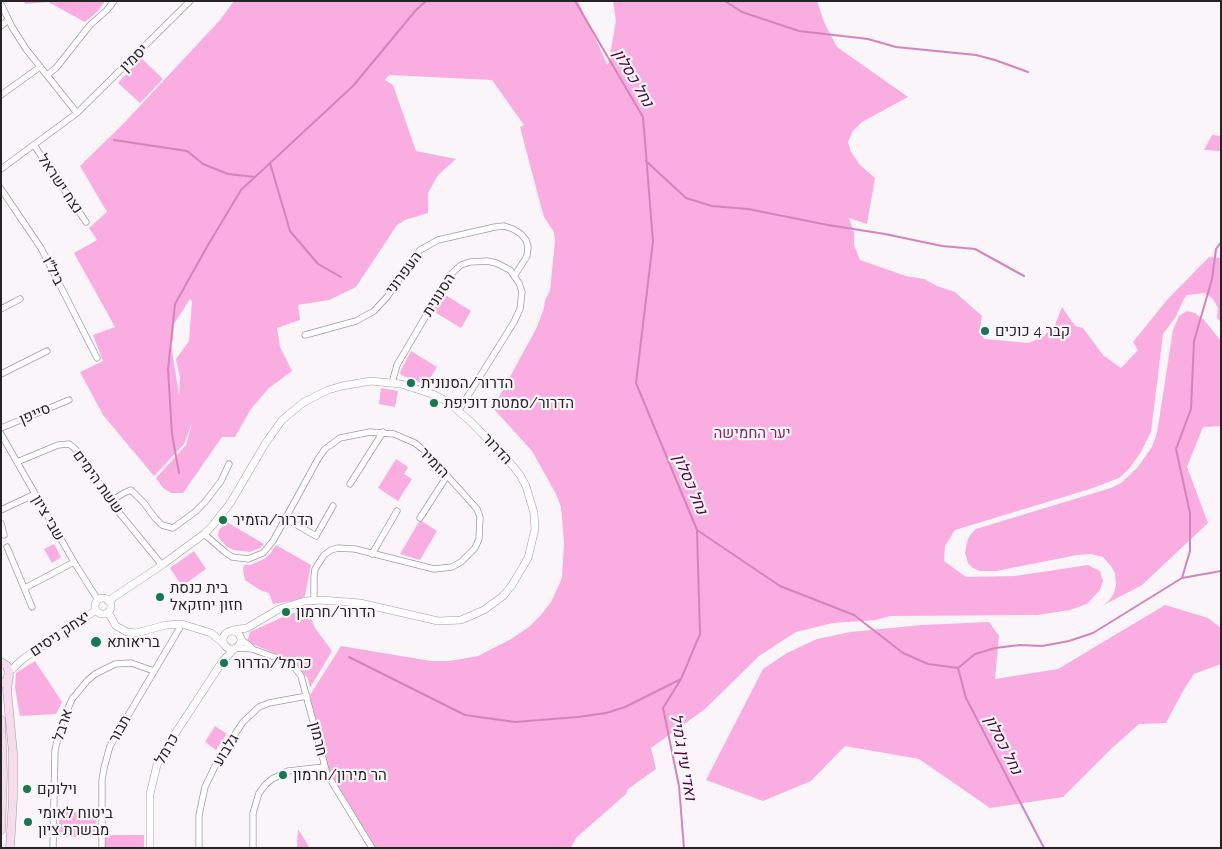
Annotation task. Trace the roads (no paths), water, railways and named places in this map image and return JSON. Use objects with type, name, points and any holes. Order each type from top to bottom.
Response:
[{"type":"main road","points":[[3,662],[9,674],[7,690],[13,753],[10,848]]},
{"type":"main road","points":[[1,684],[7,680],[9,674]]},
{"type":"main road","points":[[1,720],[4,753],[1,830]]},
{"type":"street","points":[[47,75],[56,68],[90,25],[114,1]]},
{"type":"street","name":"יסמין","points":[[1,169],[77,114],[190,1]]},
{"type":"street","points":[[1,4],[8,20],[26,49],[77,114]]},
{"type":"street","points":[[1,26],[8,20]]},
{"type":"street","points":[[1,95],[40,67]]},
{"type":"street","name":"נצח ישראל","points":[[34,145],[86,222]]},
{"type":"street","name":"ביל״ו","points":[[1,189],[41,248],[97,358]]},
{"type":"street","name":"העפרוני","points":[[305,335],[356,321],[374,311],[387,297],[414,256],[420,250],[438,240],[495,227],[504,226],[513,229],[526,240],[528,247],[527,256],[515,275]]},
{"type":"street","name":"הסנונית","points":[[392,383],[397,365],[454,270],[470,262],[487,261],[502,265],[515,275]]},
{"type":"street","points":[[460,410],[520,309],[522,292],[520,283],[515,275]]},
{"type":"street","points":[[1,308],[20,299]]},
{"type":"street","points":[[1,374],[47,351]]},
{"type":"street","name":"הדרור","points":[[162,565],[204,534],[213,525],[231,502],[273,431],[293,410],[316,395],[342,386],[371,381],[392,383],[435,395],[460,410],[520,475],[531,500],[534,513],[535,529],[532,544],[528,558],[512,585],[503,596],[484,610],[461,620],[427,620],[360,603],[335,600],[305,601],[279,609],[247,628],[230,631]]},
{"type":"street","name":"סייפן","points":[[1,428],[69,400]]},
{"type":"street","name":"הזמיר","points":[[204,534],[232,556],[248,559],[262,553],[268,547],[318,459],[325,449],[340,438],[370,432],[383,432],[415,443],[472,503],[480,517],[480,539],[469,555],[461,562],[452,567],[434,569],[346,548],[331,550],[315,569],[314,601]]},
{"type":"street","points":[[350,484],[383,432]]},
{"type":"street","name":"שבי ציון","points":[[1,434],[74,562],[98,600]]},
{"type":"street","name":"ששת הימים","points":[[17,462],[58,445],[69,444],[81,455],[111,501],[162,565]]},
{"type":"street","points":[[111,501],[131,490],[162,525],[173,528],[191,516],[205,502],[221,481],[229,464]]},
{"type":"street","points":[[420,518],[447,476]]},
{"type":"street","points":[[1,510],[35,494]]},
{"type":"street","points":[[285,518],[316,536],[333,506]]},
{"type":"street","points":[[372,554],[397,511]]},
{"type":"street","points":[[1,523],[4,535]]},
{"type":"street","points":[[7,547],[32,607]]},
{"type":"street","points":[[25,588],[74,562]]},
{"type":"street","points":[[108,601],[162,565]]},
{"type":"street","points":[[108,612],[102,614],[96,610],[95,604],[98,600],[102,598],[108,601],[110,606],[108,612],[114,624],[126,632],[136,633],[166,625],[182,624],[211,633],[230,649],[236,648],[241,638],[239,633],[230,631],[211,633]]},
{"type":"street","name":"יצחק ניסים","points":[[3,662],[9,664],[24,658],[96,610]]},
{"type":"street","name":"תבור","points":[[102,848],[102,780],[107,754],[115,735],[182,624]]},
{"type":"street","name":"הדרור","points":[[241,638],[247,628]]},
{"type":"street","points":[[224,644],[224,636],[230,631]]},
{"type":"street","name":"חרמון","points":[[241,638],[252,648],[283,660],[295,668],[301,676],[327,774],[372,848]]},
{"type":"street","name":"כרמל","points":[[222,662],[225,653],[224,644]]},
{"type":"street","name":"חרמון","points":[[236,648],[252,648]]},
{"type":"street","name":"כרמל","points":[[150,848],[150,794],[157,765],[167,746],[222,662],[236,648]]},
{"type":"street","name":"יצחק ניסים","points":[[9,674],[24,658]]},
{"type":"street","name":"ארבל","points":[[53,848],[55,750],[61,725],[72,699],[91,678],[115,664],[131,663],[154,671]]},
{"type":"street","name":"גלבוע","points":[[199,848],[199,815],[205,787],[218,760],[243,722],[258,707],[307,696]]},
{"type":"street","points":[[253,848],[254,808],[259,793],[272,779],[296,769],[324,766]]},
{"type":"waterway","points":[[179,473],[172,434],[168,369],[175,304],[241,190],[353,86],[416,10],[426,1]]},
{"type":"waterway","name":"נחל כסלון","points":[[575,1],[643,117],[653,241],[636,383],[697,530],[780,586],[854,615],[903,653],[928,664],[958,668],[966,698],[1044,848]]},
{"type":"waterway","points":[[725,1],[742,12],[799,31],[868,39],[896,47],[976,55],[1028,72]]},
{"type":"waterway","points":[[114,140],[187,151],[203,164],[228,174],[255,177]]},
{"type":"waterway","points":[[646,161],[686,198],[712,206],[748,209],[942,246],[975,249],[1024,276]]},
{"type":"waterway","points":[[270,163],[290,231],[318,264],[341,277]]},
{"type":"waterway","points":[[1182,578],[1190,551],[1190,513],[1176,449],[1191,409],[1194,341],[1212,279],[1216,249],[1221,242]]},
{"type":"waterway","name":"ואדי עין ג'מיל","points":[[684,848],[679,786],[663,708],[681,679],[700,634],[697,531]]},
{"type":"waterway","points":[[958,668],[975,654],[995,648],[1020,645],[1042,646],[1069,641],[1093,633],[1182,578],[1221,571]]},
{"type":"waterway","points":[[349,657],[465,715],[515,722],[606,713],[625,707],[681,679]]},
{"type":"place","name":"קבר 4 כוכים","points":[[985,331]]},
{"type":"place","name":"הדרור/הסנונית","points":[[411,383]]},
{"type":"place","name":"הדרור/סמטת דוכיפת","points":[[434,403]]},
{"type":"place","name":"הדרור/הזמיר","points":[[223,520]]},
{"type":"place","name":"בית כנסת חזון יחזקאל","points":[[160,597]]},
{"type":"place","name":"הדרור/חרמון","points":[[286,612]]},
{"type":"place","name":"בריאותא","points":[[96,642]]},
{"type":"place","name":"כרמל/הדרור","points":[[224,663]]},
{"type":"place","name":"הר מירון/חרמון","points":[[283,775]]},
{"type":"place","name":"וילוקם","points":[[27,789]]},
{"type":"place","name":"ביטוח לאומי מבשרת ציון","points":[[28,822]]},
{"type":"park label","name":"יער החמישה","points":[[752,433]]}]
